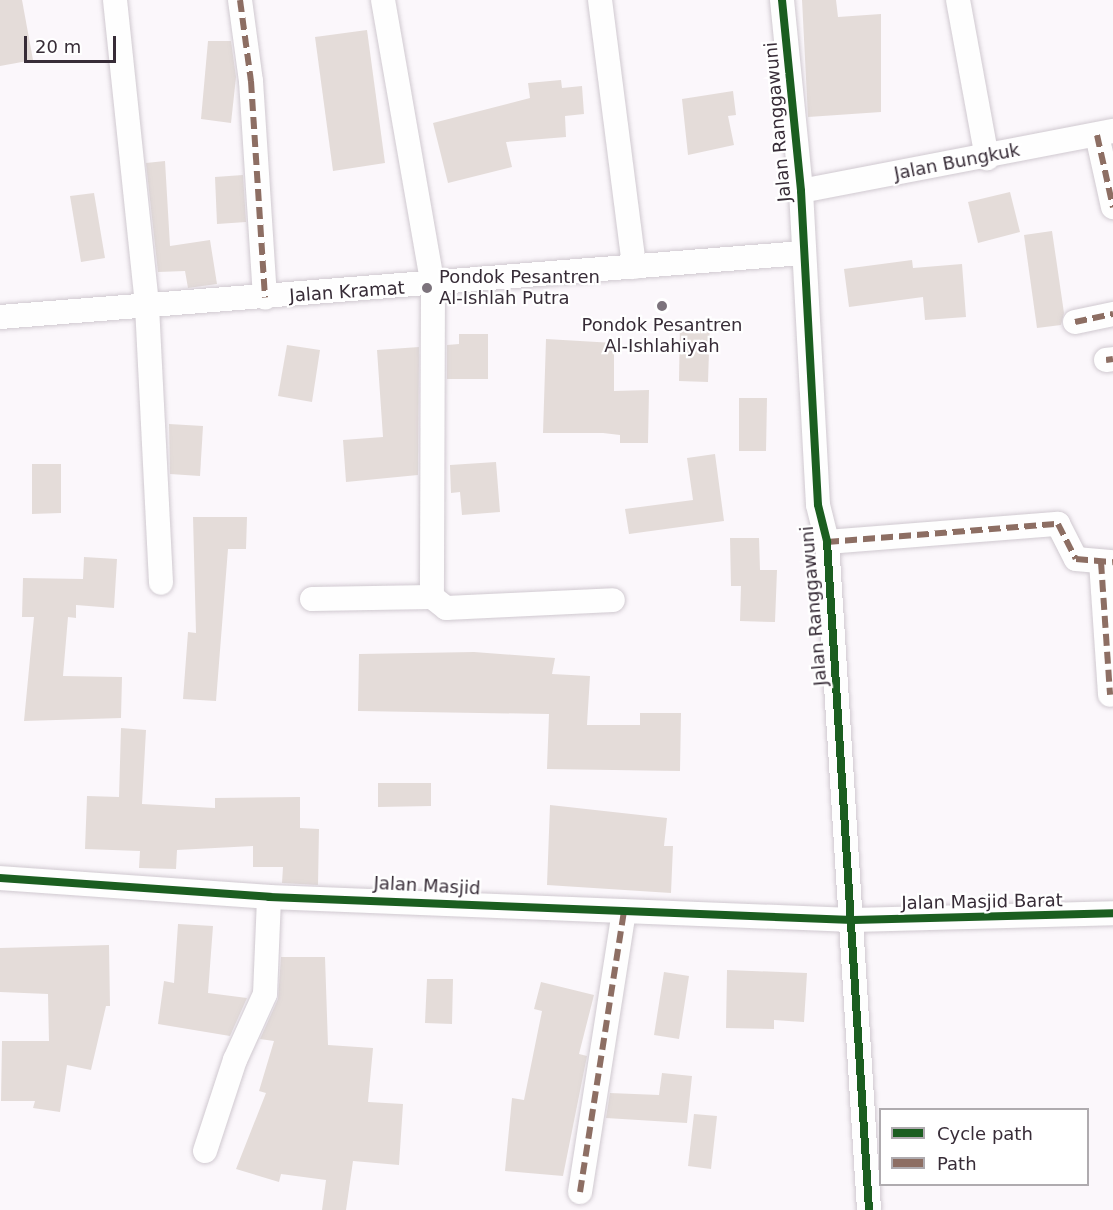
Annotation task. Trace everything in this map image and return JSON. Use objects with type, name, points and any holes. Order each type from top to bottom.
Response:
[{"type":"street","points":[[115,0],[147,306],[161,583]]},
{"type":"street","points":[[240,0],[251,81],[265,298]]},
{"type":"street","points":[[383,0],[434,286],[432,597]]},
{"type":"street","points":[[600,0],[634,267]]},
{"type":"street","name":"Jalan Ranggawuni","points":[[782,0],[801,191],[802,253],[818,505],[827,542],[853,920],[869,1210]]},
{"type":"street","points":[[958,0],[987,158]]},
{"type":"street","points":[[1105,133],[1113,207]]},
{"type":"street","name":"Jalan Bungkuk","points":[[801,191],[987,158],[1105,133]]},
{"type":"street","name":"Jalan Kramat","points":[[0,317],[434,286],[802,253]]},
{"type":"street","points":[[1075,322],[1113,314]]},
{"type":"street","points":[[827,542],[1058,524],[1076,559],[1107,562],[1110,695]]},
{"type":"street","points":[[312,599],[432,597],[446,608],[613,600]]},
{"type":"street","name":"Jalan Masjid","points":[[0,878],[269,897],[853,920]]},
{"type":"street","points":[[205,1151],[265,994],[269,897]]},
{"type":"street","points":[[580,1191],[624,911]]},
{"type":"street","name":"Jalan Masjid Barat","points":[[853,920],[1113,913]]},
{"type":"building","points":[[0,0],[22,0],[33,60],[0,66]]},
{"type":"building","points":[[802,0],[836,0],[838,17],[881,14],[881,112],[808,117]]},
{"type":"building","points":[[367,30],[385,163],[333,171],[315,37]]},
{"type":"building","points":[[208,41],[231,41],[236,77],[231,123],[201,119]]},
{"type":"building","points":[[561,80],[562,88],[582,86],[584,114],[565,116],[566,137],[506,142],[512,167],[448,183],[433,123],[530,98],[528,83]]},
{"type":"building","points":[[733,91],[736,115],[728,116],[734,145],[688,155],[682,99]]},
{"type":"building","points":[[165,161],[170,246],[210,240],[217,284],[188,288],[185,271],[158,272],[146,163]]},
{"type":"building","points":[[243,175],[246,222],[217,224],[215,177]]},
{"type":"building","points":[[1010,192],[1020,232],[978,243],[968,202]]},
{"type":"building","points":[[94,193],[105,258],[81,262],[70,196]]},
{"type":"building","points":[[1052,231],[1064,313],[1061,325],[1037,328],[1024,235]]},
{"type":"building","points":[[912,260],[913,268],[962,264],[966,317],[925,320],[923,297],[849,307],[844,269]]},
{"type":"building","points":[[680,321],[710,321],[708,382],[679,381]]},
{"type":"building","points":[[459,334],[488,334],[488,379],[447,379],[447,345],[459,344]]},
{"type":"building","points":[[546,339],[614,343],[614,391],[649,390],[648,443],[620,443],[620,435],[603,433],[543,433]]},
{"type":"building","points":[[287,345],[320,350],[312,402],[278,396]]},
{"type":"building","points":[[419,347],[418,475],[346,482],[343,440],[383,437],[377,350]]},
{"type":"building","points":[[739,398],[767,398],[766,451],[739,451]]},
{"type":"building","points":[[169,424],[203,426],[200,476],[170,474]]},
{"type":"building","points":[[715,454],[724,521],[629,534],[625,509],[693,500],[687,458]]},
{"type":"building","points":[[496,462],[500,512],[462,515],[460,492],[451,493],[450,465]]},
{"type":"building","points":[[32,464],[61,464],[61,513],[32,514]]},
{"type":"building","points":[[193,517],[247,517],[246,549],[228,549],[216,701],[183,699],[188,632],[196,633]]},
{"type":"building","points":[[730,538],[759,538],[760,570],[777,570],[775,622],[740,621],[741,586],[731,586]]},
{"type":"building","points":[[84,557],[117,559],[114,608],[76,605],[76,618],[68,617],[63,676],[122,677],[121,718],[24,721],[34,617],[22,617],[23,578],[83,579]]},
{"type":"building","points":[[474,652],[555,658],[552,674],[590,676],[587,725],[640,725],[640,713],[681,713],[680,771],[547,769],[549,714],[358,711],[359,654]]},
{"type":"building","points":[[121,728],[146,730],[142,804],[215,808],[215,798],[300,797],[300,828],[319,829],[318,885],[282,883],[283,867],[253,867],[253,846],[177,850],[176,869],[139,868],[140,851],[85,849],[87,796],[119,797]]},
{"type":"building","points":[[378,783],[431,783],[431,806],[378,807]]},
{"type":"building","points":[[550,805],[667,818],[664,846],[673,846],[671,893],[547,885]]},
{"type":"building","points":[[178,924],[213,926],[208,993],[247,998],[230,1036],[158,1024],[164,981],[174,983]]},
{"type":"building","points":[[109,945],[110,1006],[106,1006],[91,1070],[67,1065],[60,1112],[33,1108],[35,1101],[1,1101],[2,1041],[49,1041],[48,994],[0,992],[0,948]]},
{"type":"building","points":[[281,957],[325,957],[328,1045],[373,1048],[368,1102],[403,1104],[399,1165],[353,1161],[346,1210],[322,1210],[326,1180],[281,1174],[279,1182],[236,1169],[266,1093],[259,1091],[274,1041],[260,1039],[278,999]]},
{"type":"building","points":[[727,970],[807,973],[804,1022],[774,1020],[774,1029],[726,1028]]},
{"type":"building","points":[[664,972],[689,976],[679,1039],[654,1035]]},
{"type":"building","points":[[427,979],[453,979],[452,1024],[425,1023]]},
{"type":"building","points":[[541,982],[594,995],[579,1054],[587,1056],[563,1176],[505,1171],[512,1098],[524,1100],[542,1011],[534,1009]]},
{"type":"building","points":[[662,1073],[692,1076],[687,1123],[606,1118],[610,1093],[659,1095]]},
{"type":"building","points":[[694,1114],[717,1116],[711,1169],[688,1166]]},
{"type":"marked path","points":[[240,0],[251,81],[265,298]]},
{"type":"marked path","points":[[1097,135],[1113,207]]},
{"type":"marked path","points":[[1075,322],[1113,314]]},
{"type":"marked path","points":[[1106,360],[1113,359]]},
{"type":"marked path","points":[[827,542],[1058,524],[1076,559],[1113,562]]},
{"type":"marked path","points":[[1101,562],[1110,695]]},
{"type":"marked path","points":[[580,1192],[624,911]]},
{"type":"cycle path","points":[[782,0],[801,191],[818,505],[827,542],[869,1210]]},
{"type":"cycle path","points":[[0,878],[269,897],[853,920],[1113,913]]},
{"type":"place","name":"Pondok Pesantren Al-Ishlah Putra","points":[[427,288]]},
{"type":"place","name":"Pondok Pesantren Al-Ishlahiyah","points":[[662,306]]}]
